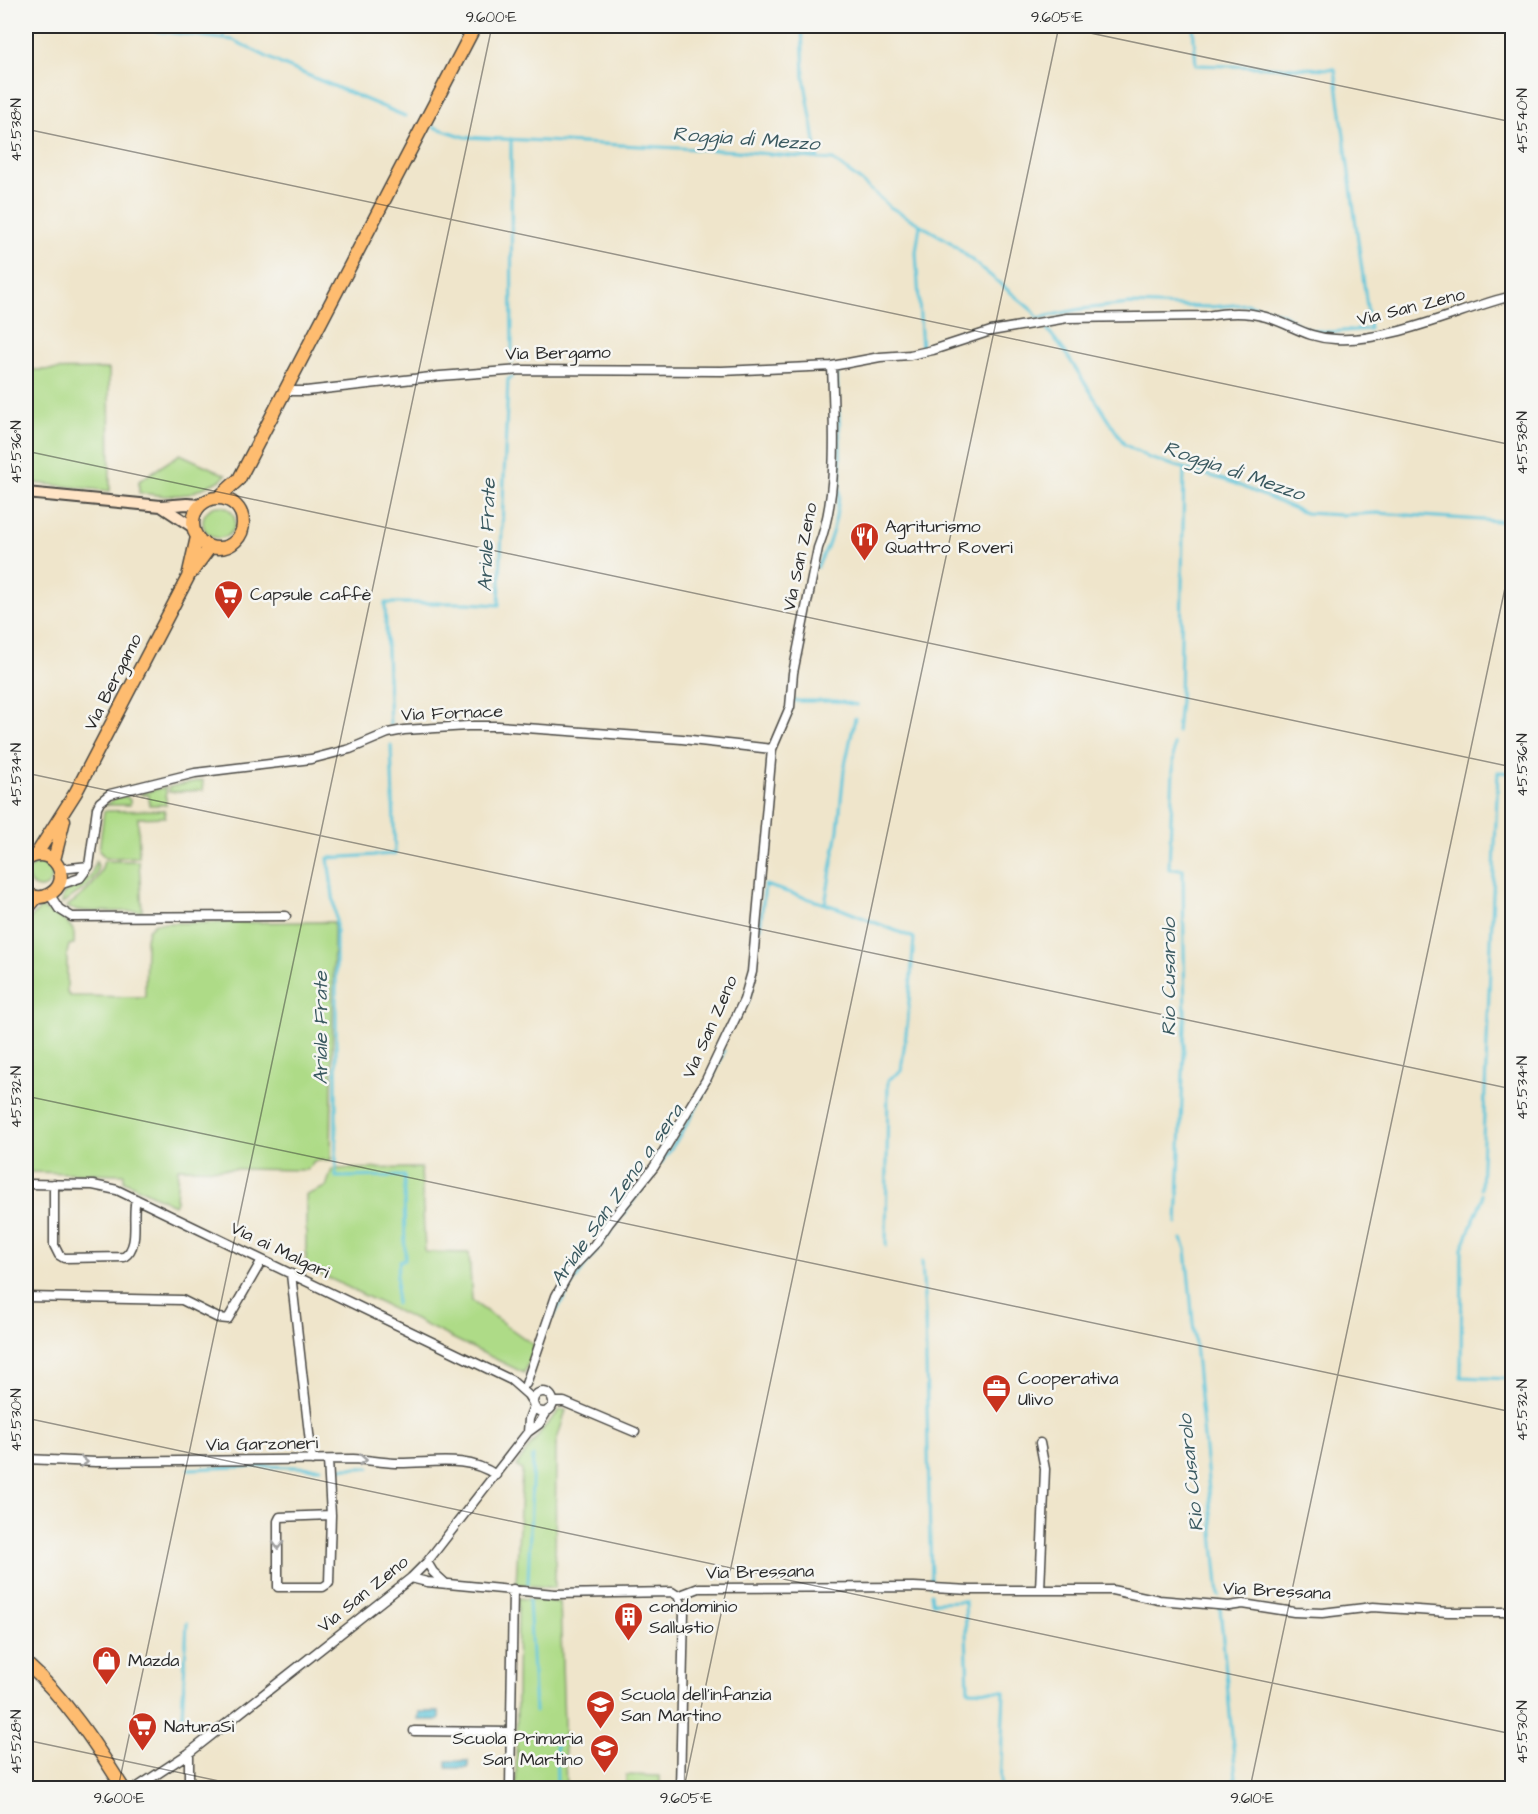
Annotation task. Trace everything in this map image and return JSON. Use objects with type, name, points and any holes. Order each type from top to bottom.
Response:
[{"type":"main road","points":[[200,505],[219,497],[239,479],[475,26]]},
{"type":"main road","points":[[238,507],[239,479]]},
{"type":"main road","points":[[195,532],[210,547],[227,546],[240,536],[244,521],[238,507],[233,502],[219,497]]},
{"type":"main road","name":"Via Bergamo","points":[[188,577],[195,532],[194,516],[200,505]]},
{"type":"main road","name":"Via Bergamo","points":[[59,885],[58,837],[69,804],[188,577],[210,547]]},
{"type":"main road","name":"Via Bergamo","points":[[29,857],[69,804]]},
{"type":"main road","name":"Via Bergamo","points":[[29,857],[48,856],[57,864]]},
{"type":"main road","points":[[26,910],[31,895],[50,895],[59,885]]},
{"type":"main road","points":[[26,1663],[62,1701],[86,1731],[123,1788]]},
{"type":"street","name":"Via San Zeno","points":[[526,1384],[556,1296],[571,1269],[594,1245],[654,1167],[706,1080],[744,1000],[752,972],[772,749],[790,707],[793,673],[818,548],[826,530],[831,494],[834,422],[832,366],[868,358],[910,355],[991,331],[1066,318],[1207,316],[1227,312],[1246,313],[1268,317],[1314,337],[1337,340],[1368,338],[1512,296]]},
{"type":"street","name":"Via Bergamo","points":[[285,391],[306,391],[440,376],[522,370],[722,371],[832,366]]},
{"type":"street","points":[[26,493],[161,506],[200,505]]},
{"type":"street","points":[[161,506],[195,532]]},
{"type":"street","name":"Via Fornace","points":[[90,866],[97,808],[100,802],[110,794],[195,773],[310,759],[350,749],[388,733],[404,730],[498,726],[682,739],[772,749]]},
{"type":"street","points":[[57,864],[90,866]]},
{"type":"street","points":[[59,885],[81,878],[90,866]]},
{"type":"street","points":[[50,895],[59,909],[72,917],[286,916]]},
{"type":"street","name":"Via ai Malgari","points":[[26,1184],[101,1186],[117,1190],[511,1380]]},
{"type":"street","points":[[54,1184],[54,1245],[59,1255],[64,1258],[124,1257],[131,1253],[136,1199]]},
{"type":"street","points":[[26,1297],[182,1300],[222,1320],[228,1319],[262,1260]]},
{"type":"street","points":[[291,1274],[312,1460]]},
{"type":"street","points":[[511,1380],[549,1395],[550,1406]]},
{"type":"street","points":[[511,1380],[528,1395],[538,1411],[564,1402],[635,1432]]},
{"type":"street","points":[[528,1432],[535,1397],[540,1393]]},
{"type":"street","name":"Via San Zeno","points":[[136,1788],[189,1753],[411,1578],[427,1562],[528,1432],[539,1424],[550,1406]]},
{"type":"street","points":[[1040,1443],[1045,1469],[1040,1590]]},
{"type":"street","name":"Via Garzoneri","points":[[26,1459],[96,1462],[353,1459],[393,1463],[466,1462],[476,1464],[496,1475]]},
{"type":"street","points":[[328,1460],[331,1515],[329,1583],[323,1587],[278,1587],[278,1521],[280,1517],[331,1515]]},
{"type":"street","points":[[427,1562],[433,1572],[447,1584]]},
{"type":"street","name":"Via Bressana","points":[[411,1578],[447,1584],[555,1594],[672,1593],[678,1596],[699,1588],[914,1587],[970,1590],[1112,1590],[1159,1600],[1229,1606],[1243,1604],[1294,1612],[1322,1613],[1373,1607],[1448,1612],[1512,1612]]},
{"type":"street","points":[[510,1788],[513,1589]]},
{"type":"street","points":[[678,1596],[684,1610],[680,1788]]},
{"type":"street","points":[[414,1731],[511,1732]]},
{"type":"street","points":[[189,1753],[189,1788]]},
{"type":"green space","points":[[109,369],[110,491],[26,482],[26,370]]},
{"type":"green space","points":[[180,454],[226,475],[221,480],[189,494],[166,496],[139,493],[139,481]]},
{"type":"green space","points":[[219,506],[230,511],[235,522],[230,533],[219,538],[208,533],[203,522],[208,511]]},
{"type":"green space","points":[[203,780],[203,790],[169,792],[169,787]]},
{"type":"green space","points":[[166,787],[166,805],[149,805],[149,795],[141,795],[142,793]]},
{"type":"green space","points":[[126,796],[130,800],[130,805],[106,805],[116,798]]},
{"type":"green space","points":[[165,810],[165,817],[138,818],[139,857],[106,858],[99,851],[104,811]]},
{"type":"green space","points":[[96,861],[98,866],[96,875],[89,885],[62,904],[63,894],[90,877]]},
{"type":"green space","points":[[104,861],[139,861],[142,911],[92,911],[66,907],[85,893],[95,882]]},
{"type":"green space","points":[[40,864],[45,865],[51,871],[51,881],[45,887],[40,888],[35,887],[29,881],[28,876],[29,871],[35,865]]},
{"type":"green space","points":[[41,908],[63,920],[74,932],[74,944],[69,945],[67,953],[67,993],[70,996],[145,997],[146,939],[148,930],[155,923],[334,922],[331,1160],[314,1161],[307,1170],[178,1168],[174,1205],[124,1181],[124,1174],[26,1172],[26,922]]},
{"type":"green space","points":[[421,1168],[425,1252],[469,1253],[472,1301],[535,1346],[524,1373],[306,1267],[306,1195],[326,1187],[332,1169]]},
{"type":"green space","points":[[560,1410],[566,1410],[556,1443],[555,1588],[516,1584],[522,1470],[516,1466]]},
{"type":"green space","points":[[518,1598],[560,1602],[566,1788],[516,1788]]},
{"type":"green space","points":[[626,1775],[660,1776],[660,1788],[626,1788]]},
{"type":"water","points":[[419,1712],[439,1712],[439,1720],[418,1720]]},
{"type":"water","points":[[447,1761],[468,1761],[468,1768],[447,1768]]},
{"type":"waterway","name":"Roggia di Mezzo","points":[[132,26],[233,40],[281,64],[405,116]]},
{"type":"waterway","points":[[223,39],[225,26]]},
{"type":"waterway","points":[[802,26],[804,77],[818,159]]},
{"type":"waterway","points":[[1038,318],[1081,309],[1130,304],[1210,307],[1247,304],[1283,314],[1298,325],[1310,330],[1330,332],[1370,329],[1335,69],[1196,65],[1193,26]]},
{"type":"waterway","name":"Roggia di Mezzo","points":[[434,127],[465,137],[736,151],[833,160],[890,207],[950,242],[1033,311],[1038,318]]},
{"type":"waterway","name":"Ariale Frate","points":[[511,139],[512,362]]},
{"type":"waterway","points":[[920,225],[916,252],[922,350],[920,350]]},
{"type":"waterway","name":"Roggia di Mezzo","points":[[1047,329],[1065,352],[1124,444],[1149,458],[1231,482],[1305,513],[1341,515],[1377,513],[1512,522]]},
{"type":"waterway","points":[[817,567],[829,542],[838,502],[840,458],[837,373]]},
{"type":"waterway","name":"Ariale Frate","points":[[390,725],[385,603],[499,605],[508,379],[512,377]]},
{"type":"waterway","name":"Rio Cusarolo","points":[[1177,732],[1180,700],[1184,468]]},
{"type":"waterway","points":[[794,701],[836,701],[857,705]]},
{"type":"waterway","points":[[825,904],[838,830],[844,770],[855,718]]},
{"type":"waterway","name":"Rio Cusarolo","points":[[1174,744],[1169,869],[1183,869],[1185,1025],[1177,1224]]},
{"type":"waterway","name":"Ariale Frate","points":[[391,745],[395,854],[328,858],[336,919],[336,1177],[404,1176],[405,1259],[400,1261],[397,1273],[396,1304]]},
{"type":"waterway","points":[[1481,1189],[1498,772],[1512,773]]},
{"type":"waterway","points":[[760,928],[765,885],[841,909],[914,938],[901,1071],[888,1080],[886,1246]]},
{"type":"waterway","name":"Ariale San Zeno a sera","points":[[746,1005],[753,983]]},
{"type":"waterway","name":"Ariale San Zeno a sera","points":[[661,1163],[696,1109],[724,1051]]},
{"type":"waterway","name":"Ariale San Zeno a sera","points":[[553,1317],[572,1284],[648,1180]]},
{"type":"waterway","points":[[1482,1194],[1482,1200],[1462,1248],[1461,1377],[1512,1379]]},
{"type":"waterway","name":"Rio Cusarolo","points":[[1182,1239],[1186,1249],[1219,1596]]},
{"type":"waterway","points":[[922,1261],[931,1585]]},
{"type":"waterway","name":"Ariale San Zeno a sera","points":[[528,1583],[533,1456]]},
{"type":"waterway","name":"Ariale Frate","points":[[189,1469],[263,1466],[321,1468]]},
{"type":"waterway","name":"Ariale Frate","points":[[337,1468],[369,1468]]},
{"type":"waterway","points":[[931,1593],[932,1602],[965,1601],[968,1690],[1004,1691],[1000,1788]]},
{"type":"waterway","name":"Ariale San Zeno a sera","points":[[529,1600],[535,1712]]},
{"type":"waterway","name":"Rio Cusarolo","points":[[1220,1608],[1237,1788]]},
{"type":"waterway","points":[[182,1716],[187,1623]]},
{"type":"waterway","name":"Ariale San Zeno a sera","points":[[556,1736],[557,1788]]},
{"type":"place","name":"Agriturismo Quattro Roveri","points":[[864,562]]},
{"type":"place","name":"Capsule caffè","points":[[229,620]]},
{"type":"place","name":"Cooperativa Ulivo","points":[[997,1414]]},
{"type":"place","name":"condominio Sallustio","points":[[628,1642]]},
{"type":"place","name":"Mazda","points":[[107,1686]]},
{"type":"place","name":"Scuola dell'infanzia San Martino","points":[[600,1730]]},
{"type":"place","name":"NaturaSì","points":[[143,1752]]},
{"type":"place","name":"Scuola Primaria San Martino","points":[[604,1774]]}]
